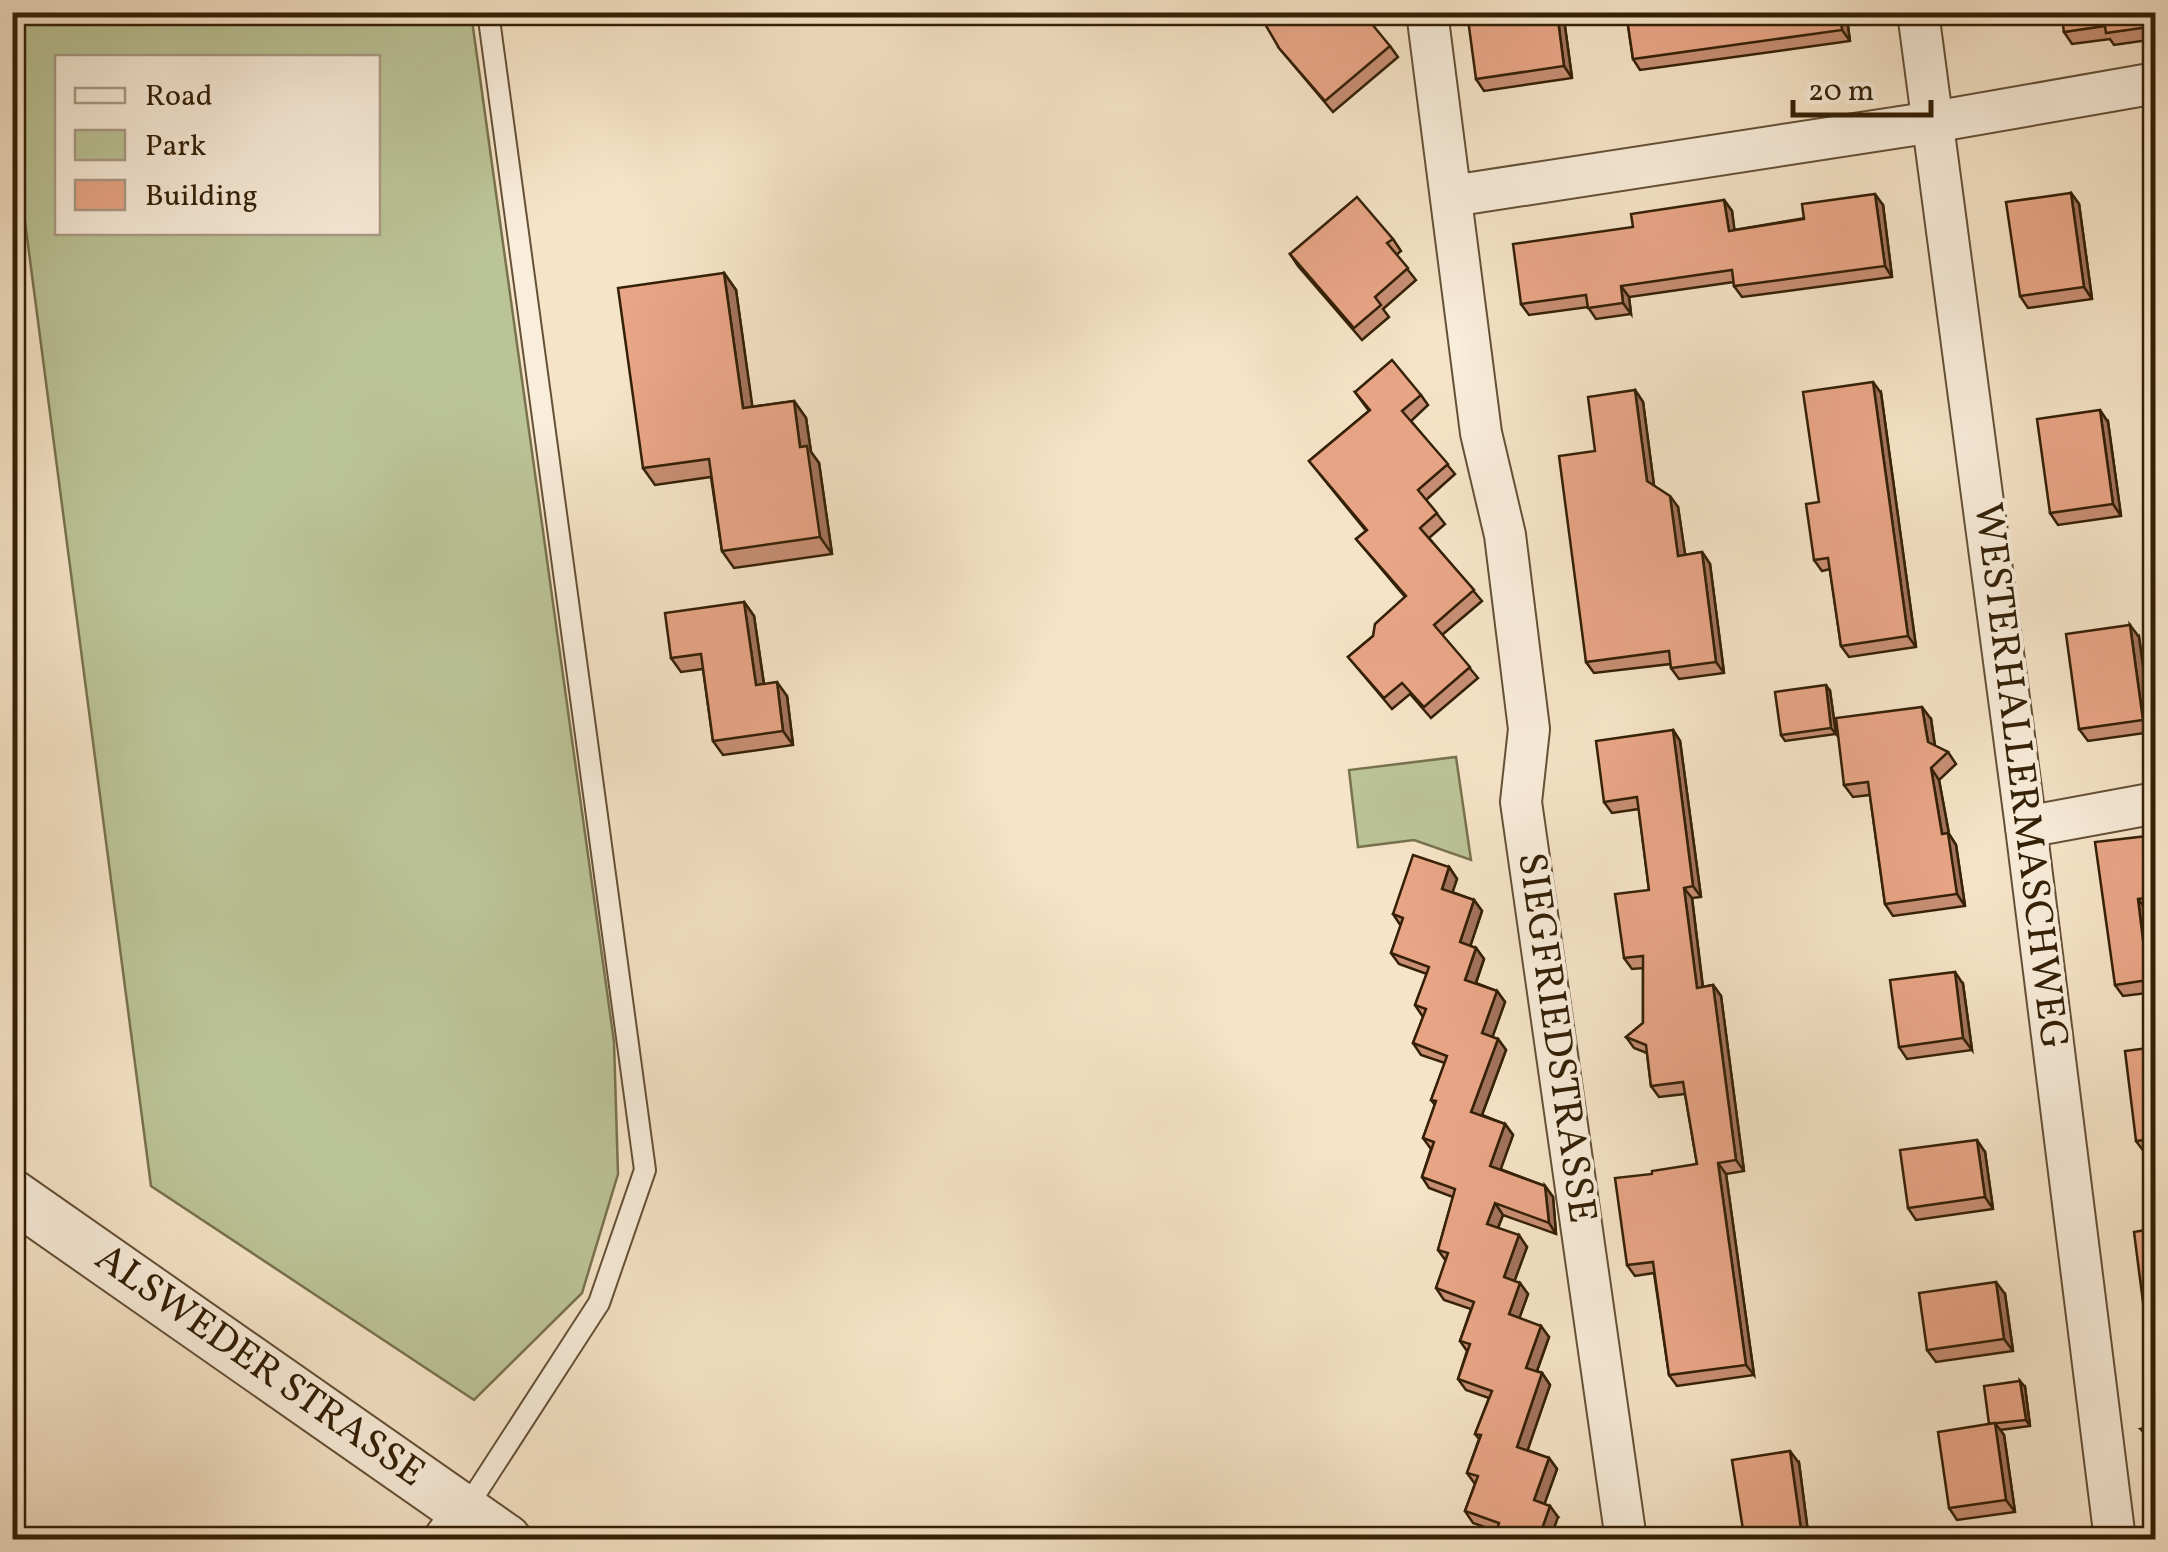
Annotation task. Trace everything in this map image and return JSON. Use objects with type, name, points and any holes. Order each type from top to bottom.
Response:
[{"type":"street","name":"SIEGFRIEDSTRASSE","points":[[1426,12],[1482,433],[1505,535],[1529,729],[1521,802],[1626,1540]]},
{"type":"street","name":"WESTERHALLERMASCHWEG","points":[[1918,12],[2026,827],[2106,1538]]},
{"type":"street","points":[[1452,196],[1933,122],[2156,83]]},
{"type":"street","points":[[2026,827],[2156,804]]},
{"type":"street","name":"ALSWEDER STRASSE","points":[[12,1196],[454,1525],[506,1540]]},
{"type":"lane","points":[[454,1525],[599,1304],[645,1170],[488,12]]},
{"type":"green space","points":[[12,13],[471,13],[614,1042],[618,1174],[582,1293],[474,1400],[151,1186],[13,130]]},
{"type":"green space","points":[[1456,757],[1471,860],[1414,840],[1358,847],[1349,770]]},
{"type":"building","points":[[1279,12],[1362,12],[1390,46],[1325,101],[1279,48],[1265,24]]},
{"type":"building","points":[[1467,12],[1557,12],[1564,66],[1476,79]]},
{"type":"building","points":[[1626,12],[1840,12],[1842,30],[1633,59]]},
{"type":"building","points":[[2061,12],[2156,12],[2156,26],[2106,33],[2105,26],[2064,32]]},
{"type":"building","points":[[2071,193],[2084,287],[2020,296],[2006,202]]},
{"type":"building","points":[[1875,194],[1885,266],[1734,286],[1732,270],[1621,286],[1623,303],[1588,308],[1586,295],[1521,304],[1513,244],[1633,227],[1631,214],[1724,200],[1729,231],[1804,219],[1802,204]]},
{"type":"building","points":[[1357,197],[1393,239],[1387,243],[1408,268],[1375,297],[1381,305],[1354,328],[1290,254]]},
{"type":"building","points":[[724,273],[743,408],[794,401],[800,447],[807,446],[820,537],[722,551],[709,459],[643,468],[618,288]]},
{"type":"building","points":[[1392,360],[1421,395],[1402,411],[1448,464],[1418,490],[1437,513],[1420,528],[1474,590],[1434,625],[1470,667],[1424,707],[1402,683],[1384,698],[1348,657],[1373,636],[1375,624],[1406,596],[1356,539],[1367,530],[1309,461],[1370,410],[1355,392]]},
{"type":"building","points":[[1873,382],[1908,636],[1841,646],[1828,558],[1814,560],[1806,504],[1819,502],[1803,392]]},
{"type":"building","points":[[1635,390],[1647,481],[1670,496],[1678,556],[1702,552],[1716,662],[1671,668],[1669,651],[1586,662],[1559,456],[1595,451],[1588,397]]},
{"type":"building","points":[[2100,410],[2113,504],[2050,513],[2037,419]]},
{"type":"building","points":[[744,602],[756,685],[777,682],[783,731],[713,741],[701,654],[671,658],[665,613]]},
{"type":"building","points":[[2130,625],[2143,720],[2079,729],[2066,634]]},
{"type":"building","points":[[1826,685],[1831,728],[1781,735],[1775,692]]},
{"type":"building","points":[[1922,707],[1928,742],[1948,752],[1931,768],[1942,834],[1948,833],[1957,894],[1885,904],[1868,782],[1844,785],[1836,718]]},
{"type":"building","points":[[1673,730],[1693,886],[1684,888],[1697,988],[1713,985],[1736,1160],[1718,1163],[1746,1365],[1669,1375],[1653,1262],[1627,1265],[1615,1178],[1697,1164],[1683,1082],[1651,1086],[1646,1045],[1626,1037],[1643,1023],[1643,956],[1624,958],[1615,894],[1649,890],[1637,797],[1604,802],[1596,741]]},
{"type":"building","points":[[2156,835],[2156,896],[2138,899],[2148,980],[2115,985],[2095,842]]},
{"type":"building","points":[[1413,855],[1449,867],[1442,889],[1474,900],[1460,942],[1476,948],[1465,980],[1497,991],[1482,1033],[1498,1039],[1471,1112],[1505,1124],[1490,1166],[1545,1186],[1549,1223],[1495,1203],[1487,1224],[1519,1235],[1504,1277],[1520,1283],[1509,1314],[1541,1326],[1526,1368],[1542,1373],[1517,1447],[1549,1458],[1534,1500],[1550,1506],[1538,1540],[1494,1540],[1499,1523],[1465,1511],[1478,1476],[1467,1473],[1481,1435],[1475,1434],[1492,1391],[1458,1379],[1470,1344],[1460,1341],[1474,1302],[1436,1288],[1448,1253],[1438,1250],[1455,1189],[1422,1177],[1434,1142],[1423,1138],[1447,1056],[1413,1043],[1426,1009],[1415,1005],[1429,967],[1391,953],[1403,918],[1393,914]]},
{"type":"building","points":[[1955,972],[1963,1038],[1899,1047],[1890,980]]},
{"type":"building","points":[[2156,1047],[2156,1139],[2136,1141],[2125,1051]]},
{"type":"building","points":[[1977,1140],[1985,1197],[1908,1208],[1900,1150]]},
{"type":"building","points":[[2156,1228],[2156,1309],[2144,1310],[2134,1232]]},
{"type":"building","points":[[1996,1282],[2004,1339],[1927,1350],[1919,1293]]},
{"type":"building","points":[[2020,1381],[2026,1420],[1989,1424],[1984,1386]]},
{"type":"building","points":[[1995,1423],[2006,1500],[1949,1508],[1938,1432]]},
{"type":"building","points":[[2156,1427],[2156,1439],[2141,1429]]},
{"type":"building","points":[[1790,1451],[1801,1529],[1744,1536],[1732,1460]]}]
